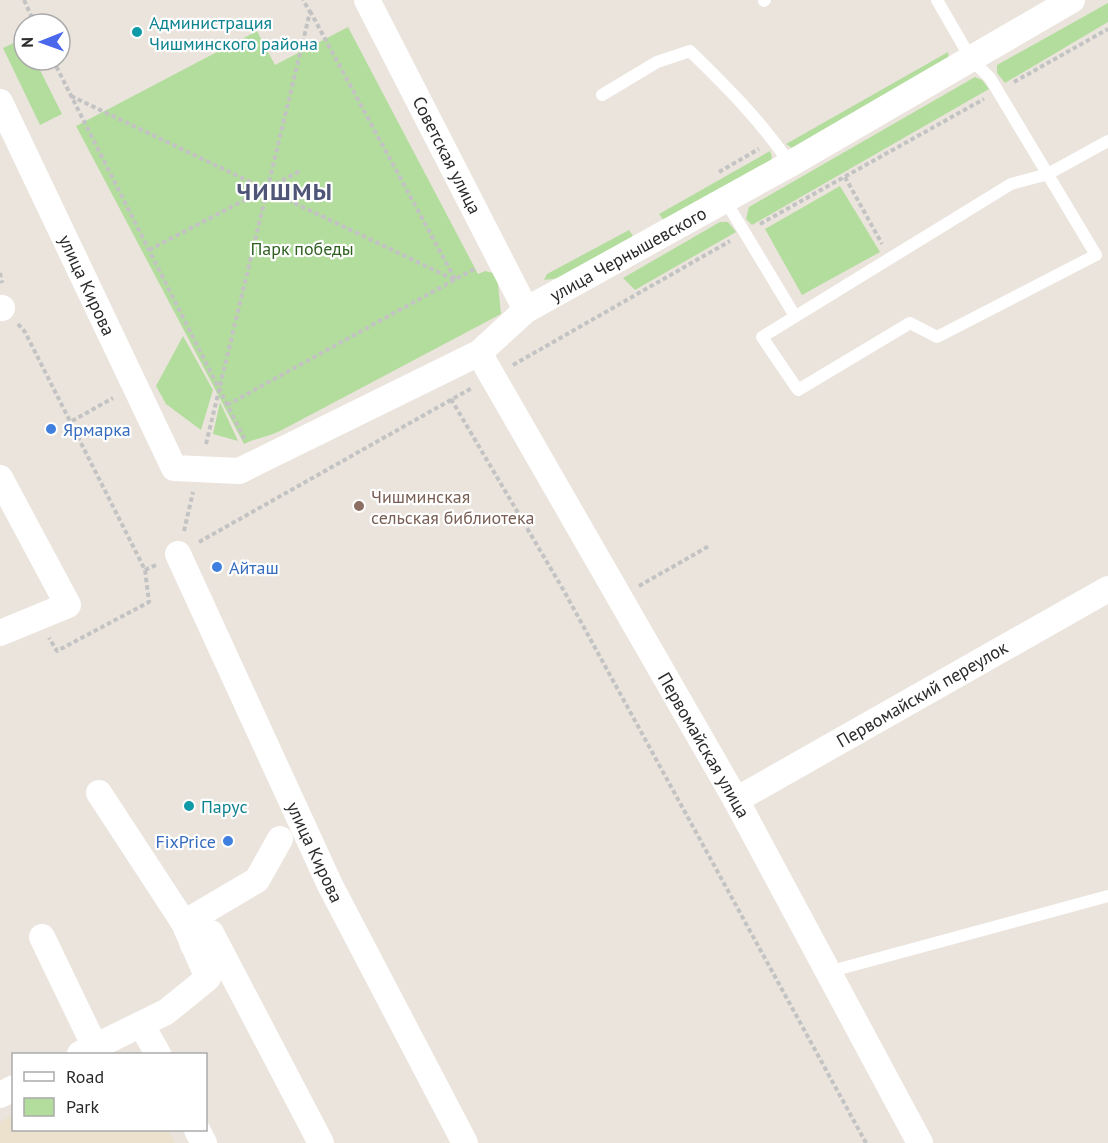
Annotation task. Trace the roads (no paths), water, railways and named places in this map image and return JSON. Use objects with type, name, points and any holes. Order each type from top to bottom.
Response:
[{"type":"street","name":"Советская улица","points":[[367,0],[526,310]]},
{"type":"street","name":"улица Чернышевского","points":[[186,468],[239,471],[480,353],[526,310],[790,164],[1072,0]]},
{"type":"street","name":"улица Кирова","points":[[0,102],[135,386],[186,468]]},
{"type":"street","name":"Первомайская улица","points":[[480,353],[736,800],[920,1143]]},
{"type":"street","points":[[0,478],[68,605],[0,633]]},
{"type":"street","name":"улица Кирова","points":[[178,554],[330,885],[465,1143]]},
{"type":"street","name":"Первомайский переулок","points":[[736,800],[1108,589]]},
{"type":"street","points":[[42,937],[87,1051],[166,1012],[208,978],[189,934],[99,793]]},
{"type":"street","points":[[189,934],[257,880],[279,839]]},
{"type":"street","points":[[189,934],[211,933],[321,1143]]},
{"type":"street","points":[[141,1024],[157,1053]]},
{"type":"lane","points":[[937,0],[971,59],[990,78],[1048,174],[1096,255],[937,337],[910,323],[798,390],[762,337],[1011,184],[1048,174],[1108,141]]},
{"type":"lane","points":[[602,95],[657,62],[690,51],[728,88],[775,140],[790,164]]},
{"type":"lane","points":[[725,200],[795,316]]},
{"type":"lane","points":[[828,972],[1108,896]]},
{"type":"place","name":"Администрация Чишминского района","points":[[137,32]]},
{"type":"place","name":"Ярмарка","points":[[51,429]]},
{"type":"place","name":"Чишминская сельская библиотека","points":[[359,506]]},
{"type":"place","name":"Айташ","points":[[217,567]]},
{"type":"place","name":"Парус","points":[[189,806]]},
{"type":"place","name":"FixPrice","points":[[228,841]]},
{"type":"district","name":"ЧИШМЫ","points":[[285,191]]},
{"type":"park label","name":"Парк победы","points":[[302,248]]}]
